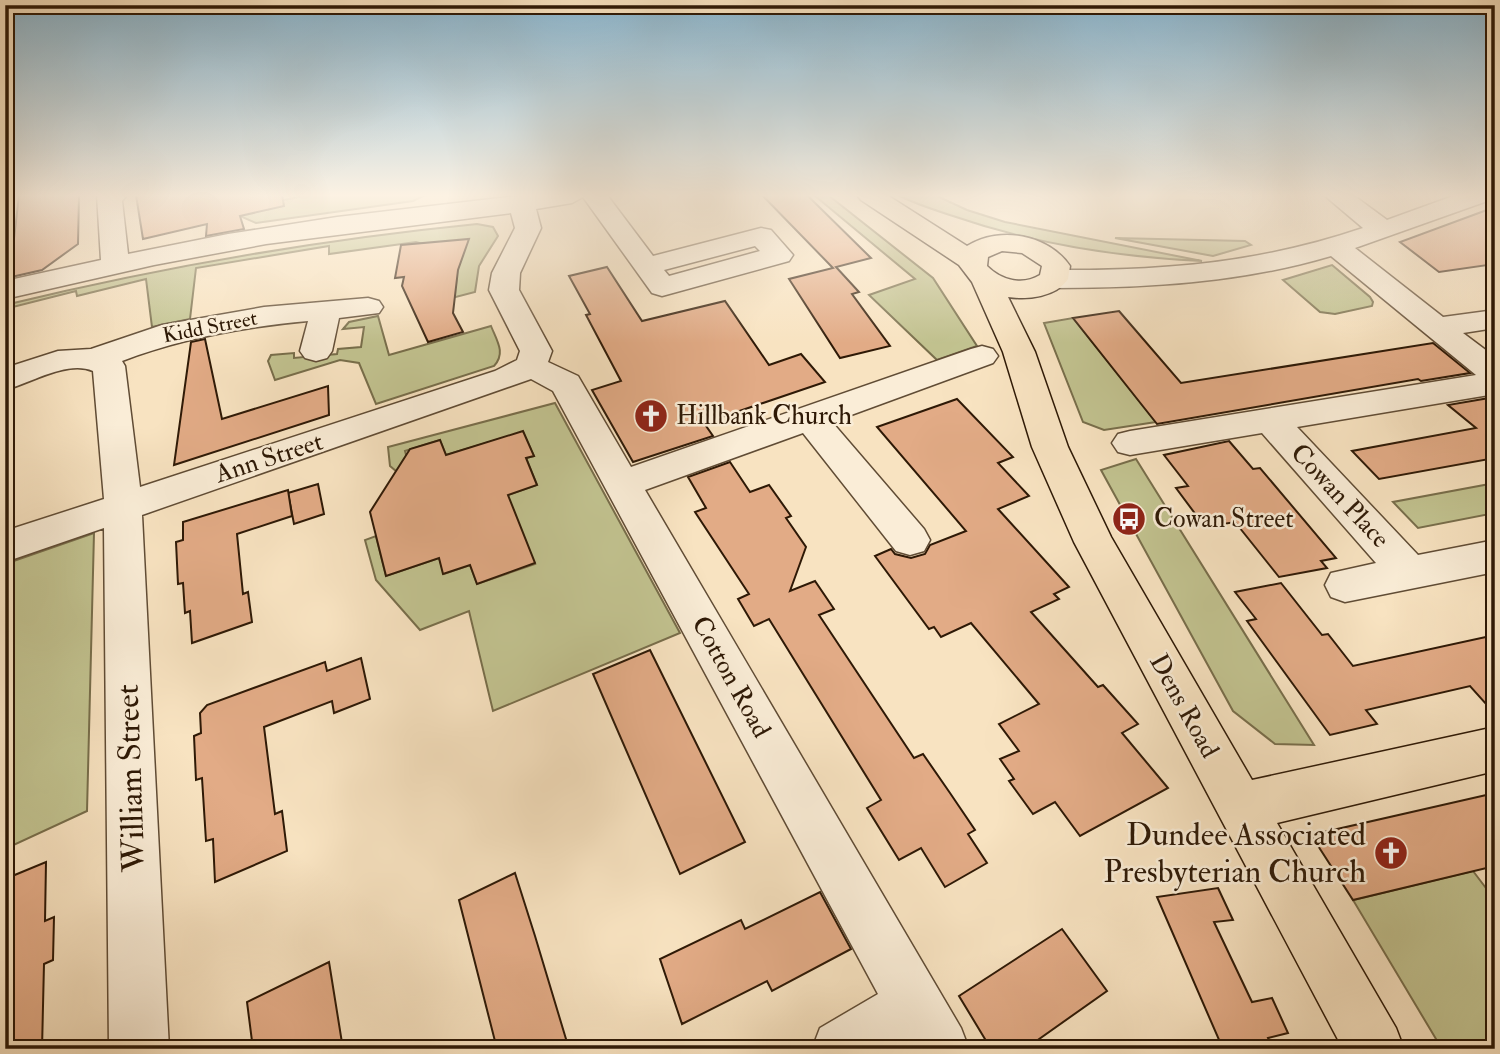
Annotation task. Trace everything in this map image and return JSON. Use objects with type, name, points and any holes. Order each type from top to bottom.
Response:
[{"type":"main road","points":[[941,244],[1004,287],[1026,289],[1047,284],[1054,279],[1056,266],[1045,253],[1035,248],[1009,244]]},
{"type":"main road","points":[[978,270],[980,249],[997,244]]},
{"type":"main road","name":"Dens Road","points":[[978,270],[1000,354],[1050,447],[1094,542],[1375,1049]]},
{"type":"main road","name":"Dens Road","points":[[1000,354],[1026,289]]},
{"type":"main road","points":[[1242,807],[1495,749]]},
{"type":"street","points":[[113,244],[115,264]]},
{"type":"street","points":[[5,290],[115,264],[222,244]]},
{"type":"street","points":[[520,244],[506,273],[504,290],[536,351],[531,366]]},
{"type":"street","points":[[630,244],[646,266]]},
{"type":"street","points":[[1054,279],[1133,280],[1224,271],[1287,259],[1334,245],[1495,374]]},
{"type":"street","points":[[1035,248],[1126,262],[1224,271]]},
{"type":"street","name":"Kidd Street","points":[[5,379],[77,359],[98,358],[163,335],[264,316],[368,307]]},
{"type":"street","points":[[316,351],[326,311]]},
{"type":"street","points":[[1436,327],[1495,319]]},
{"type":"street","points":[[623,484],[1000,354]]},
{"type":"street","name":"William Street","points":[[98,358],[109,366],[123,507],[139,1049]]},
{"type":"street","name":"Cotton Road","points":[[531,366],[566,384],[927,1027],[841,1049]]},
{"type":"street","name":"Ann Street","points":[[5,547],[495,382],[531,366]]},
{"type":"street","points":[[1130,443],[1495,383]]},
{"type":"street","points":[[810,418],[910,540]]},
{"type":"street","name":"Cowan Place","points":[[1270,420],[1410,573]]},
{"type":"street","name":"Cowan Place","points":[[1345,585],[1495,556]]},
{"type":"green space","points":[[316,244],[400,244],[329,254],[329,246],[196,268],[190,319],[152,327],[146,279],[77,296],[76,291],[5,309],[5,305],[64,291]]},
{"type":"green space","points":[[424,244],[493,244],[479,266],[475,292],[448,299],[456,284],[459,254]]},
{"type":"green space","points":[[873,244],[890,244],[933,278],[977,346],[937,360],[869,295],[915,279]]},
{"type":"green space","points":[[1061,244],[1117,244],[1202,261],[1139,256]]},
{"type":"green space","points":[[1149,244],[1251,245],[1213,256]]},
{"type":"green space","points":[[1332,265],[1370,297],[1372,306],[1335,314],[1320,312],[1283,280]]},
{"type":"green space","points":[[378,316],[389,355],[491,326],[500,352],[498,361],[494,366],[376,404],[359,363],[340,360],[275,380],[268,361],[271,355],[294,353],[294,358],[337,354],[338,349],[361,347],[364,327],[343,329],[349,322]]},
{"type":"green space","points":[[1073,318],[1156,422],[1104,430],[1083,422],[1044,323]]},
{"type":"green space","points":[[555,403],[680,633],[493,711],[469,611],[420,630],[376,580],[365,540],[376,536],[386,576],[439,558],[444,574],[470,565],[477,584],[535,564],[493,500],[537,485],[526,458],[534,456],[523,432],[446,455],[440,440],[405,451],[409,466],[396,471],[390,466],[388,447]]},
{"type":"green space","points":[[1136,459],[1314,745],[1275,744],[1233,711],[1101,470]]},
{"type":"green space","points":[[1495,483],[1495,513],[1418,528],[1393,502]]},
{"type":"green space","points":[[94,533],[87,811],[5,849],[5,564]]},
{"type":"green space","points":[[1473,871],[1495,900],[1495,1049],[1442,1049],[1353,900]]},
{"type":"building","points":[[13,244],[78,244],[42,270],[7,278],[7,257],[12,256]]},
{"type":"building","points":[[467,244],[458,270],[453,313],[463,332],[428,342],[402,286],[404,277],[395,278],[401,245]]},
{"type":"building","points":[[810,244],[857,244],[871,258],[836,267],[859,292],[852,294],[890,346],[840,358],[789,279],[833,268]]},
{"type":"building","points":[[1403,244],[1495,244],[1495,264],[1439,272]]},
{"type":"building","points":[[607,267],[642,321],[725,301],[769,365],[801,354],[825,382],[704,423],[713,436],[633,462],[592,390],[621,381],[569,276]]},
{"type":"building","points":[[1119,311],[1181,383],[1433,343],[1470,373],[1421,381],[1418,379],[1157,424],[1073,318]]},
{"type":"building","points":[[205,339],[222,419],[328,386],[329,415],[174,465],[191,342]]},
{"type":"building","points":[[1495,397],[1495,458],[1379,479],[1352,451],[1476,428],[1448,405]]},
{"type":"building","points":[[957,399],[1013,457],[998,463],[1029,496],[998,509],[1069,587],[1054,594],[1059,599],[1031,612],[1098,687],[1103,685],[1138,724],[1122,733],[1168,788],[1080,836],[1055,802],[1033,814],[1009,781],[1014,779],[1000,759],[1019,751],[999,724],[1039,704],[971,623],[941,637],[934,627],[929,629],[875,556],[891,549],[895,554],[911,558],[925,554],[930,545],[966,531],[877,427]]},
{"type":"building","points":[[523,431],[534,456],[526,458],[537,485],[508,495],[535,563],[477,584],[470,565],[443,574],[439,558],[386,576],[370,512],[410,449],[440,440],[446,455]]},
{"type":"building","points":[[1229,441],[1253,469],[1260,468],[1336,558],[1321,561],[1327,568],[1279,577],[1235,522],[1205,527],[1176,488],[1188,486],[1164,455]]},
{"type":"building","points":[[730,462],[750,492],[769,485],[791,516],[786,518],[806,547],[790,591],[815,581],[834,609],[819,615],[914,758],[923,754],[975,830],[968,834],[987,863],[945,887],[921,848],[899,860],[867,808],[881,800],[769,619],[754,626],[738,599],[749,594],[695,512],[706,508],[688,477]]},
{"type":"building","points":[[318,484],[324,514],[294,524],[288,493]]},
{"type":"building","points":[[288,490],[292,516],[237,534],[243,594],[248,592],[252,622],[192,643],[190,611],[185,613],[183,583],[178,584],[176,542],[183,540],[183,522]]},
{"type":"building","points":[[1281,583],[1322,635],[1328,634],[1353,666],[1495,635],[1495,714],[1470,686],[1366,710],[1377,724],[1330,735],[1247,621],[1256,619],[1235,592]]},
{"type":"building","points":[[650,650],[745,842],[680,874],[593,674]]},
{"type":"building","points":[[361,658],[370,699],[334,713],[332,701],[264,727],[275,814],[282,811],[287,851],[215,882],[213,839],[206,841],[202,778],[196,780],[194,736],[201,733],[200,713],[207,705],[325,662],[327,671]]},
{"type":"building","name":"Dundee Associated Presbyterian Church","points":[[1495,793],[1495,866],[1353,900],[1311,835]]},
{"type":"building","points":[[46,862],[45,921],[54,917],[53,960],[44,964],[42,1049],[5,1049],[5,879]]},
{"type":"building","points":[[515,873],[569,1049],[497,1049],[459,900]]},
{"type":"building","points":[[1218,888],[1233,920],[1214,922],[1252,1002],[1272,998],[1288,1033],[1268,1038],[1273,1049],[1223,1049],[1157,897]]},
{"type":"building","points":[[820,892],[851,949],[772,991],[767,981],[682,1024],[660,959],[741,920],[745,929]]},
{"type":"building","points":[[1062,929],[1107,991],[1025,1049],[991,1049],[959,996]]},
{"type":"building","points":[[329,962],[343,1049],[253,1049],[247,1002]]},
{"type":"place","name":"Hillbank Church","points":[[651,416]]},
{"type":"place","name":"Cowan Street","points":[[1129,519]]},
{"type":"place","name":"Dundee Associated Presbyterian Church","points":[[1391,853]]}]
